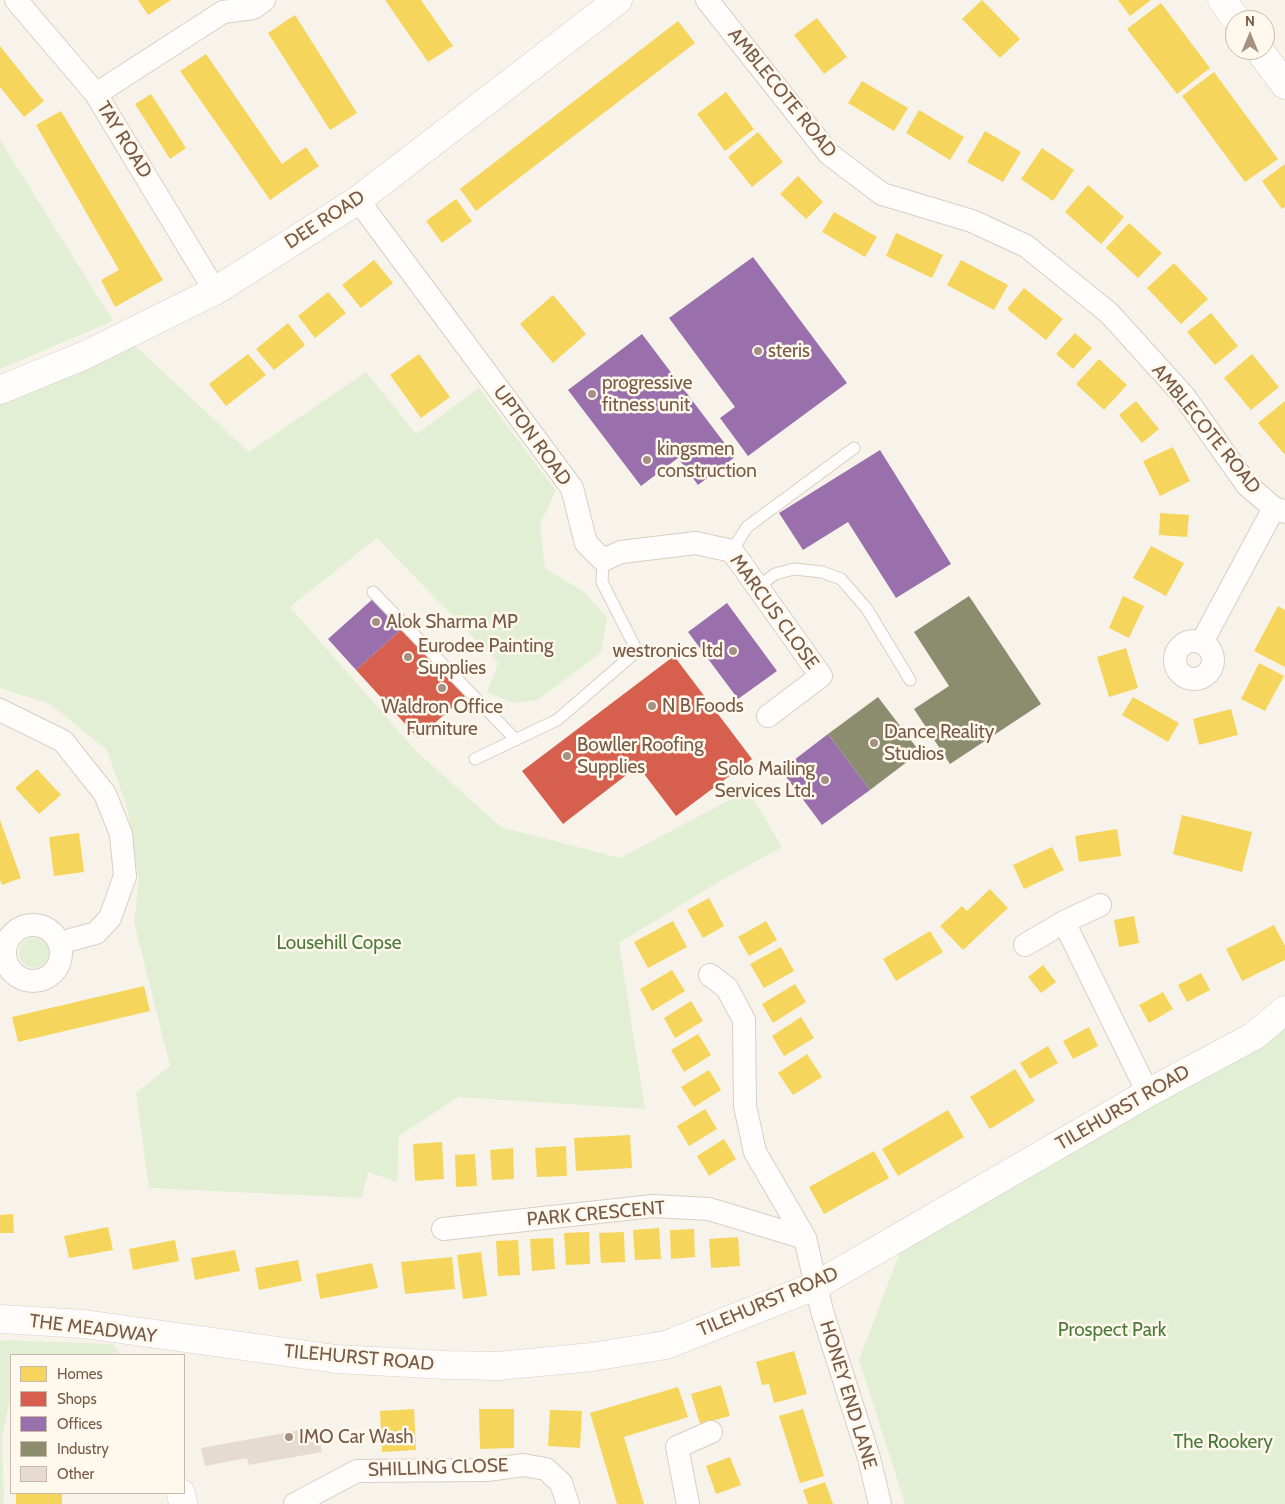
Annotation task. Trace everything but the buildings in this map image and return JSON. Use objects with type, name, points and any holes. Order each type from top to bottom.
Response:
[{"type":"street","name":"TAY ROAD","points":[[16,0],[96,94],[215,291]]},
{"type":"street","points":[[96,94],[222,12],[253,8],[264,0]]},
{"type":"street","name":"DEE ROAD","points":[[0,390],[83,356],[215,291],[358,200],[618,0]]},
{"type":"street","name":"AMBLECOTE ROAD","points":[[707,0],[829,154],[882,194],[972,221],[1026,246],[1109,313],[1184,396],[1247,484],[1279,510],[1202,642]]},
{"type":"street","points":[[1266,60],[1285,85]]},
{"type":"street","name":"UPTON ROAD","points":[[358,200],[572,488],[586,543],[603,560]]},
{"type":"street","name":"MARCUS CLOSE","points":[[603,560],[620,552],[696,543],[732,551],[821,676],[768,716]]},
{"type":"street","points":[[0,710],[63,741],[105,794],[121,834],[125,876],[110,918],[96,933],[59,943]]},
{"type":"street","points":[[1025,945],[1064,922],[1100,905]]},
{"type":"street","points":[[1064,922],[1148,1093]]},
{"type":"street","points":[[29,925],[48,929],[59,943],[60,962],[55,970],[40,980],[22,978],[14,973],[3,959],[8,940],[21,927],[29,925]]},
{"type":"street","name":"HONEY END LANE","points":[[710,975],[727,988],[744,1020],[745,1106],[756,1152],[805,1238],[815,1286],[869,1458],[880,1504]]},
{"type":"street","name":"TILEHURST ROAD","points":[[184,1348],[336,1359],[498,1366],[592,1357],[666,1344],[815,1286],[1148,1093],[1254,1036],[1285,1010]]},
{"type":"street","name":"PARK CRESCENT","points":[[443,1229],[653,1206],[709,1210],[805,1238]]},
{"type":"street","name":"THE MEADWAY","points":[[0,1319],[84,1324],[184,1348]]},
{"type":"street","points":[[688,1504],[677,1447],[711,1432]]},
{"type":"street","name":"SHILLING CLOSE","points":[[295,1504],[357,1471],[487,1470],[523,1465],[546,1469],[561,1483],[568,1504]]},
{"type":"lane","points":[[732,551],[746,527],[854,448]]},
{"type":"lane","points":[[475,759],[557,720],[637,651],[602,582],[603,560]]},
{"type":"lane","points":[[758,587],[775,574],[794,569],[822,572],[840,579],[867,609],[910,680]]},
{"type":"lane","points":[[373,592],[516,740]]},
{"type":"green space","points":[[0,140],[113,321],[0,369]]},
{"type":"green space","name":"Lousehill Copse","points":[[129,340],[249,452],[366,372],[416,434],[479,388],[556,491],[540,524],[545,568],[584,592],[607,617],[601,653],[537,700],[513,703],[487,692],[498,663],[377,538],[290,607],[416,751],[501,827],[620,858],[748,790],[782,847],[720,881],[619,943],[645,1109],[458,1097],[399,1136],[397,1182],[368,1172],[362,1198],[149,1188],[136,1093],[170,1066],[134,922],[139,880],[128,811],[107,750],[50,704],[0,688],[0,396]]},
{"type":"green space","points":[[34,938],[40,939],[48,947],[48,959],[40,967],[34,968],[28,967],[20,959],[19,953],[20,947],[28,939]]},
{"type":"green space","name":"Prospect Park","points":[[1285,1017],[1285,1504],[905,1504],[859,1360],[900,1252],[1173,1094]]},
{"type":"green space","points":[[0,1340],[113,1344],[120,1354],[10,1354],[10,1398],[2,1437],[4,1504],[0,1504]]},
{"type":"place","name":"steris","points":[[758,351]]},
{"type":"place","name":"progressive fitness unit","points":[[592,394]]},
{"type":"place","name":"kingsmen construction","points":[[647,460]]},
{"type":"place","name":"Alok Sharma MP","points":[[376,622]]},
{"type":"place","name":"westronics ltd","points":[[733,651]]},
{"type":"place","name":"Eurodee Painting Supplies","points":[[408,657]]},
{"type":"place","name":"Waldron Office Furniture","points":[[442,688]]},
{"type":"place","name":"N B Foods","points":[[652,706]]},
{"type":"place","name":"Dance Reality Studios","points":[[874,743]]},
{"type":"place","name":"Bowller Roofing Supplies","points":[[567,756]]},
{"type":"place","name":"Solo Mailing Services Ltd.","points":[[825,780]]},
{"type":"place","name":"IMO Car Wash","points":[[289,1437]]},
{"type":"park label","name":"The Rookery","points":[[1223,1442]]}]
